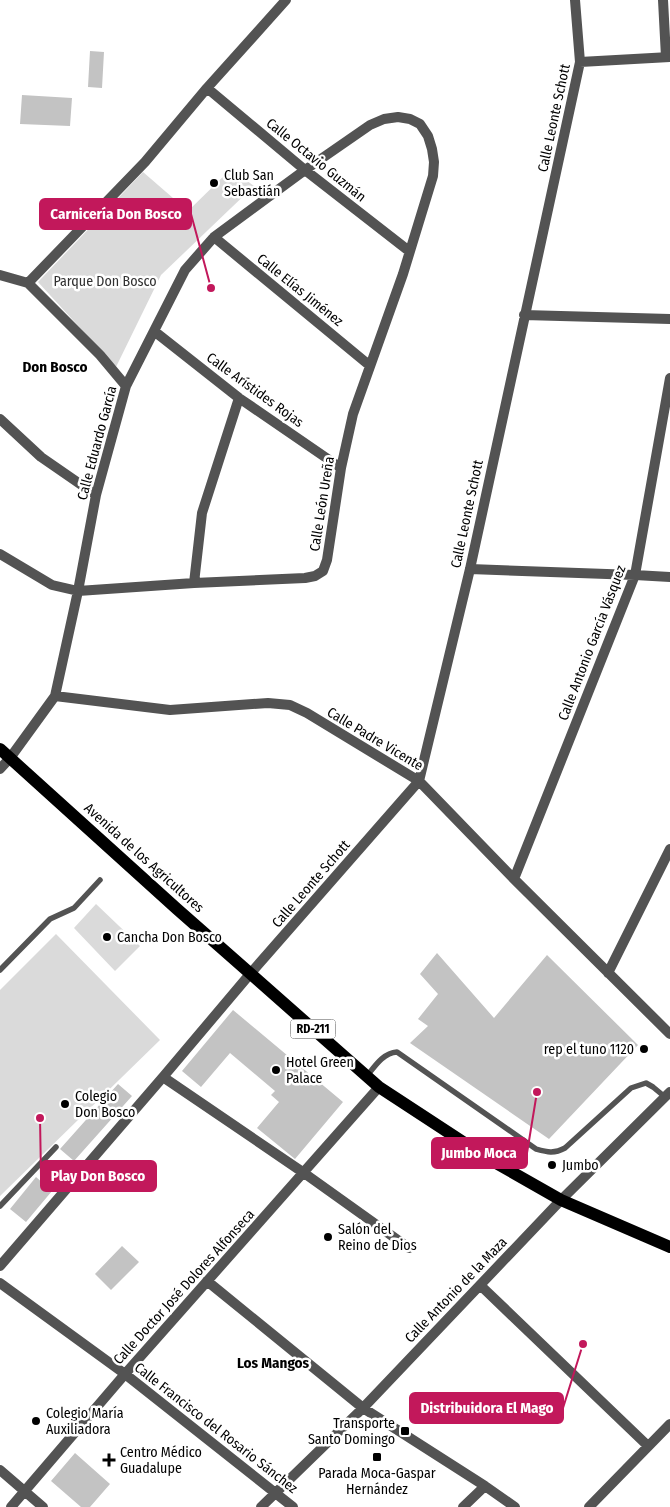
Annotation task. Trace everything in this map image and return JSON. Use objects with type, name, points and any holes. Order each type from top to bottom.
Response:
[{"type":"main road","name":"Avenida de los Agricultores","points":[[0,748],[250,974],[379,1087],[490,1159],[561,1200],[670,1247]]},
{"type":"street","points":[[28,283],[145,162],[207,88],[286,0]]},
{"type":"street","name":"Calle Leonte Schott","points":[[0,1266],[418,781],[470,569],[580,62],[575,0]]},
{"type":"street","points":[[580,62],[668,57],[663,0]]},
{"type":"street","name":"Calle Octavio Guzmán","points":[[207,88],[305,170],[409,251]]},
{"type":"street","name":"Calle Eduardo García","points":[[0,769],[55,696],[78,591],[96,495],[126,386],[184,270],[214,237],[370,125],[384,119],[398,117],[410,118],[420,124]]},
{"type":"street","name":"Calle León Ureña","points":[[0,554],[52,585],[78,591],[305,578],[315,576],[322,570],[327,560],[341,468],[353,414],[403,274],[433,176],[434,162],[432,149],[428,136],[420,124]]},
{"type":"street","name":"Calle Elías Jiménez","points":[[214,237],[369,365]]},
{"type":"street","points":[[0,276],[28,283],[100,354],[126,386]]},
{"type":"street","points":[[524,315],[670,319]]},
{"type":"street","name":"Calle Arístides Rojas","points":[[154,331],[240,398],[341,468]]},
{"type":"street","name":"Calle Antonio García Vásquez","points":[[514,879],[635,575],[670,378]]},
{"type":"street","points":[[194,583],[202,513],[240,398]]},
{"type":"street","points":[[0,419],[41,457],[96,495]]},
{"type":"street","points":[[470,569],[670,577]]},
{"type":"street","name":"Calle Padre Vicente","points":[[55,696],[170,710],[268,703],[290,705],[307,714],[418,781],[670,1034]]},
{"type":"street","points":[[608,973],[670,849]]},
{"type":"street","points":[[163,1077],[409,1248]]},
{"type":"street","name":"Calle Doctor José Dolores Alfonseca","points":[[11,1507],[26,1492],[125,1374],[379,1087]]},
{"type":"street","name":"Calle Antonio de la Maza","points":[[261,1507],[363,1408],[561,1200],[668,1095]]},
{"type":"street","points":[[208,1280],[363,1408],[515,1507]]},
{"type":"street","name":"Calle Francisco del Rosario Sánchez","points":[[0,1283],[125,1374],[293,1507]]},
{"type":"street","points":[[480,1285],[648,1446]]},
{"type":"street","points":[[589,1507],[670,1424]]},
{"type":"street","points":[[0,1470],[44,1507]]},
{"type":"street","points":[[463,1507],[485,1486]]},
{"type":"lane","points":[[0,970],[50,919],[74,908],[100,880]]},
{"type":"lane","points":[[367,1076],[390,1052],[397,1052],[536,1149],[556,1153],[565,1148],[631,1088],[646,1083],[668,1095]]},
{"type":"lane","points":[[0,1206],[56,1147]]},
{"type":"green space","name":"Parque Don Bosco","points":[[231,169],[254,186],[161,275],[116,367],[38,282],[143,172],[188,211]]},
{"type":"green space","name":"Cancha Don Bosco","points":[[96,904],[140,946],[115,971],[74,928]]},
{"type":"green space","points":[[56,934],[160,1040],[0,1196],[0,990]]},
{"type":"building","points":[[90,51],[104,52],[102,88],[88,87]]},
{"type":"building","points":[[22,95],[72,98],[70,126],[20,124]]},
{"type":"building","points":[[437,953],[494,1018],[547,955],[638,1045],[549,1139],[410,1043],[428,1026],[418,1019],[438,994],[420,974]]},
{"type":"building","points":[[233,1010],[343,1102],[295,1159],[257,1128],[279,1102],[271,1095],[275,1091],[230,1053],[201,1087],[182,1071]]},
{"type":"building","points":[[118,1084],[132,1096],[74,1161],[60,1149]]},
{"type":"building","points":[[36,1177],[52,1191],[26,1222],[10,1209]]},
{"type":"building","points":[[122,1246],[139,1262],[111,1290],[95,1274]]},
{"type":"building","points":[[75,1453],[110,1484],[90,1507],[81,1507],[51,1481]]},
{"type":"place","name":"Club San Sebastián","points":[[214,183]]},
{"type":"place","name":"Carnicería Don Bosco","points":[[211,288]]},
{"type":"place","name":"Cancha Don Bosco","points":[[107,937]]},
{"type":"place","name":"rep el tuno 1120","points":[[644,1049]]},
{"type":"place","name":"Hotel Green Palace","points":[[276,1070]]},
{"type":"place","name":"Jumbo Moca","points":[[537,1092]]},
{"type":"place","name":"Colegio Don Bosco","points":[[65,1104]]},
{"type":"place","name":"Play Don Bosco","points":[[40,1118]]},
{"type":"place","name":"Jumbo","points":[[552,1165]]},
{"type":"place","name":"Salón del Reino de Dios","points":[[328,1237]]},
{"type":"place","name":"Distribuidora El Mago","points":[[583,1344]]},
{"type":"place","name":"Colegio María Auxiliadora","points":[[36,1421]]},
{"type":"place","name":"Transporte Santo Domingo","points":[[405,1431]]},
{"type":"place","name":"Parada Moca-Gaspar Hernández","points":[[377,1457]]},
{"type":"place","name":"Centro Médico Guadalupe","points":[[109,1460]]},
{"type":"district","name":"Don Bosco","points":[[55,367]]},
{"type":"district","name":"Los Mangos","points":[[273,1363]]}]
